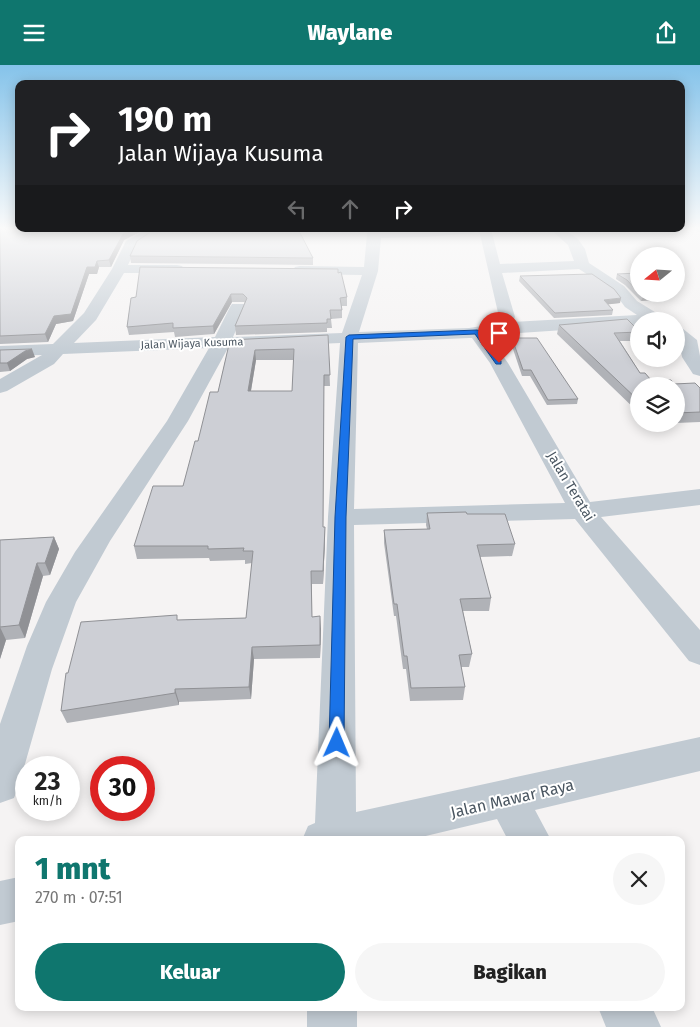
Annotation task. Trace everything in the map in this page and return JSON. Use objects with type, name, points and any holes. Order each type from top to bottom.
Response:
[{"type":"street","points":[[0,387],[47,360],[90,316],[117,273]]},
{"type":"street","points":[[331,836],[341,517],[349,337],[370,273]]},
{"type":"street","points":[[489,330],[507,317],[496,273]]},
{"type":"street","points":[[594,273],[619,289],[630,304],[642,312]]},
{"type":"street","points":[[0,785],[35,669],[61,602],[92,547],[168,436],[222,342],[238,307]]},
{"type":"street","name":"Jalan Wijaya Kusuma","points":[[0,351],[58,347],[349,337],[630,322]]},
{"type":"street","name":"Jalan Teratai","points":[[489,330],[499,363],[510,385],[528,412],[582,511],[700,652]]},
{"type":"street","points":[[685,339],[688,341],[691,357],[700,370]]},
{"type":"street","points":[[341,517],[582,511],[700,497]]},
{"type":"street","name":"Jalan Mawar Raya","points":[[344,836],[700,754]]},
{"type":"street","points":[[508,799],[528,836]]},
{"type":"street","points":[[0,903],[15,900]]},
{"type":"street","points":[[332,1011],[332,1027]]},
{"type":"street","points":[[624,1011],[629,1021],[636,1027]]},
{"type":"building","points":[[0,273],[85,273],[71,314],[54,316],[45,334],[0,336]]},
{"type":"building","points":[[139,273],[341,273],[347,297],[340,298],[342,310],[330,310],[331,319],[327,319],[327,323],[235,326],[247,298],[243,294],[231,294],[213,326],[173,328],[173,323],[127,327],[131,298],[136,297]]},
{"type":"building","points":[[630,273],[630,283],[627,280],[617,274]]},
{"type":"building","points":[[592,274],[614,289],[621,298],[604,300],[613,310],[555,313],[520,276]]},
{"type":"building","points":[[627,319],[630,322],[630,332],[614,333],[630,358],[630,367],[636,367],[640,373],[645,373],[648,377],[630,377],[630,392],[559,325]]},
{"type":"building","points":[[328,335],[330,375],[324,375],[323,527],[325,527],[323,571],[311,571],[312,617],[320,616],[320,645],[252,647],[249,687],[175,689],[175,693],[61,711],[66,673],[68,673],[81,622],[177,615],[177,620],[246,618],[253,551],[243,551],[244,548],[208,549],[208,546],[134,546],[153,486],[183,486],[195,441],[198,441],[210,392],[218,392],[230,340]],"holes":[[[294,349],[292,391],[248,391],[255,350]]]},
{"type":"building","points":[[512,338],[537,338],[578,399],[548,400],[531,370],[523,370]]},
{"type":"building","points":[[32,349],[25,351],[7,363],[0,363],[0,350]]},
{"type":"building","points":[[685,383],[695,383],[700,388],[700,412],[685,413]]},
{"type":"building","points":[[466,512],[467,514],[505,514],[515,544],[477,545],[491,598],[460,599],[472,654],[459,655],[465,687],[411,688],[407,656],[404,656],[397,604],[394,604],[384,530],[430,529],[427,513]]},
{"type":"building","points":[[54,537],[45,563],[37,563],[19,625],[0,627],[0,540]]},
{"type":"route","points":[[337,743],[341,517],[349,337],[477,332],[499,363]]}]
